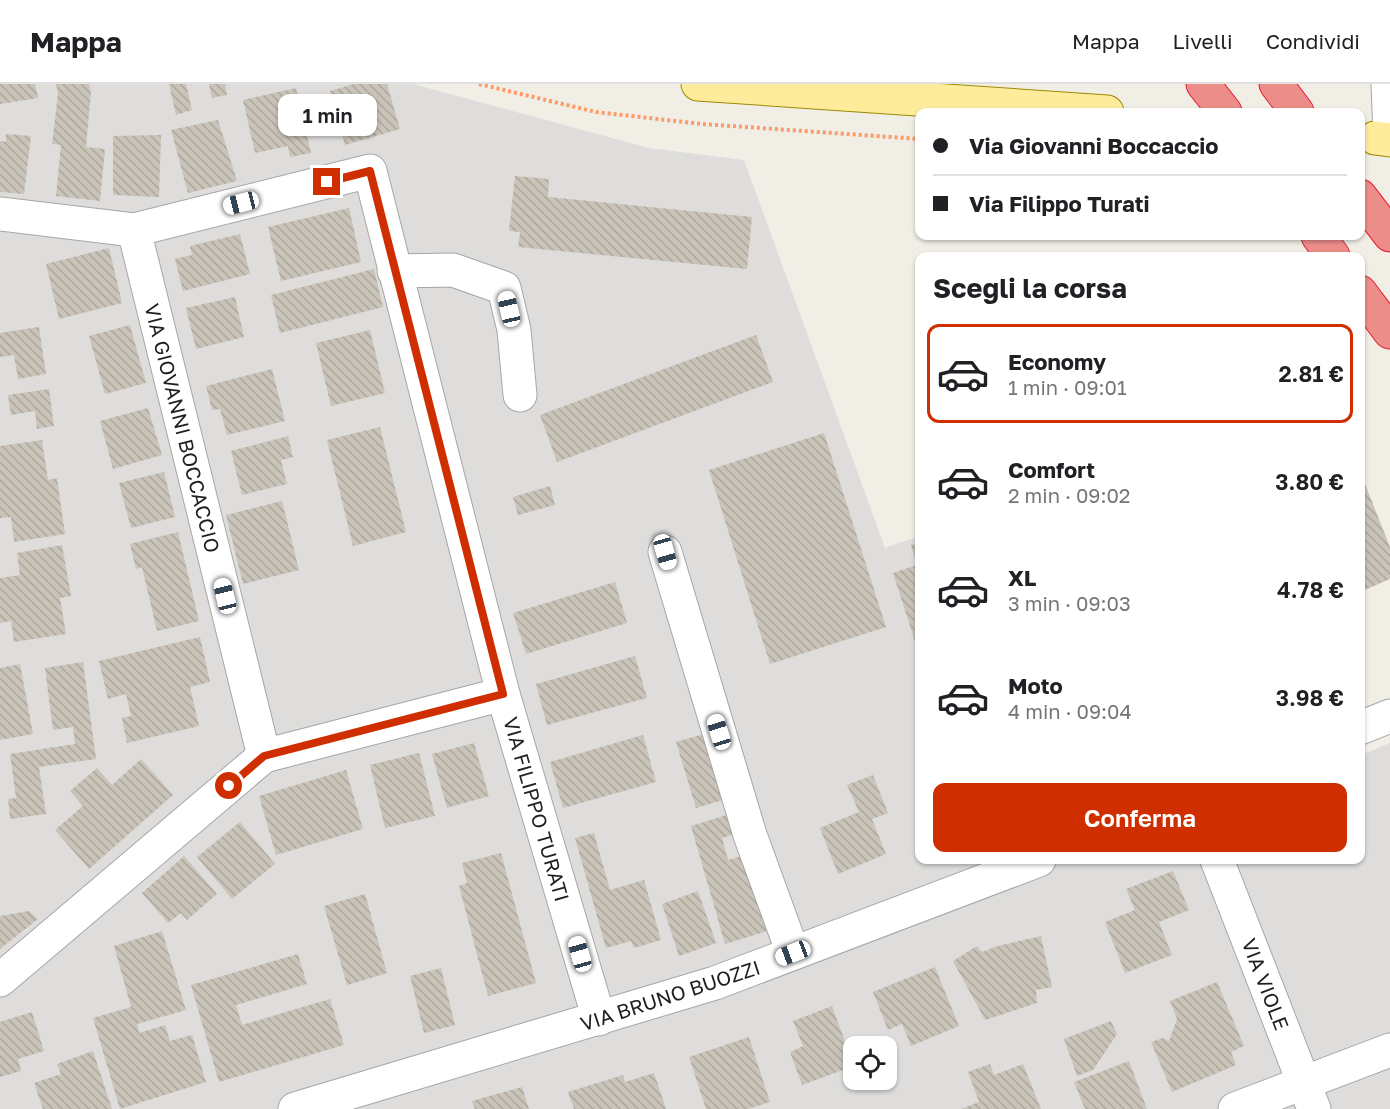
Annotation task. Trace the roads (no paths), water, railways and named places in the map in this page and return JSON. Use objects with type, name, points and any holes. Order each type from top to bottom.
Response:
[{"type":"highway","points":[[1203,84],[1222,108]]},
{"type":"highway","points":[[1275,84],[1294,108]]},
{"type":"highway","points":[[1365,202],[1390,235]]},
{"type":"highway","points":[[1320,240],[1330,252]]},
{"type":"highway","points":[[1365,299],[1390,332]]},
{"type":"main road","points":[[698,84],[1049,108]]},
{"type":"street","points":[[1385,139],[1388,84]]},
{"type":"street","name":"VIA FILIPPO TURATI","points":[[134,230],[370,171],[503,694],[599,1018]]},
{"type":"street","points":[[0,214],[134,230]]},
{"type":"street","name":"VIA GIOVANNI BOCCACCIO","points":[[134,230],[264,756]]},
{"type":"street","points":[[394,271],[453,270],[504,288],[514,330],[520,395]]},
{"type":"street","points":[[665,552],[750,835],[793,953]]},
{"type":"street","points":[[0,980],[264,756],[503,694]]},
{"type":"street","points":[[1365,726],[1390,716]]},
{"type":"street","name":"VIA BRUNO BUOZZI","points":[[295,1109],[715,983],[1028,864]]},
{"type":"street","name":"VIA VIOLE","points":[[1218,864],[1310,1096]]},
{"type":"street","points":[[1235,1109],[1310,1096],[1390,1050]]}]
